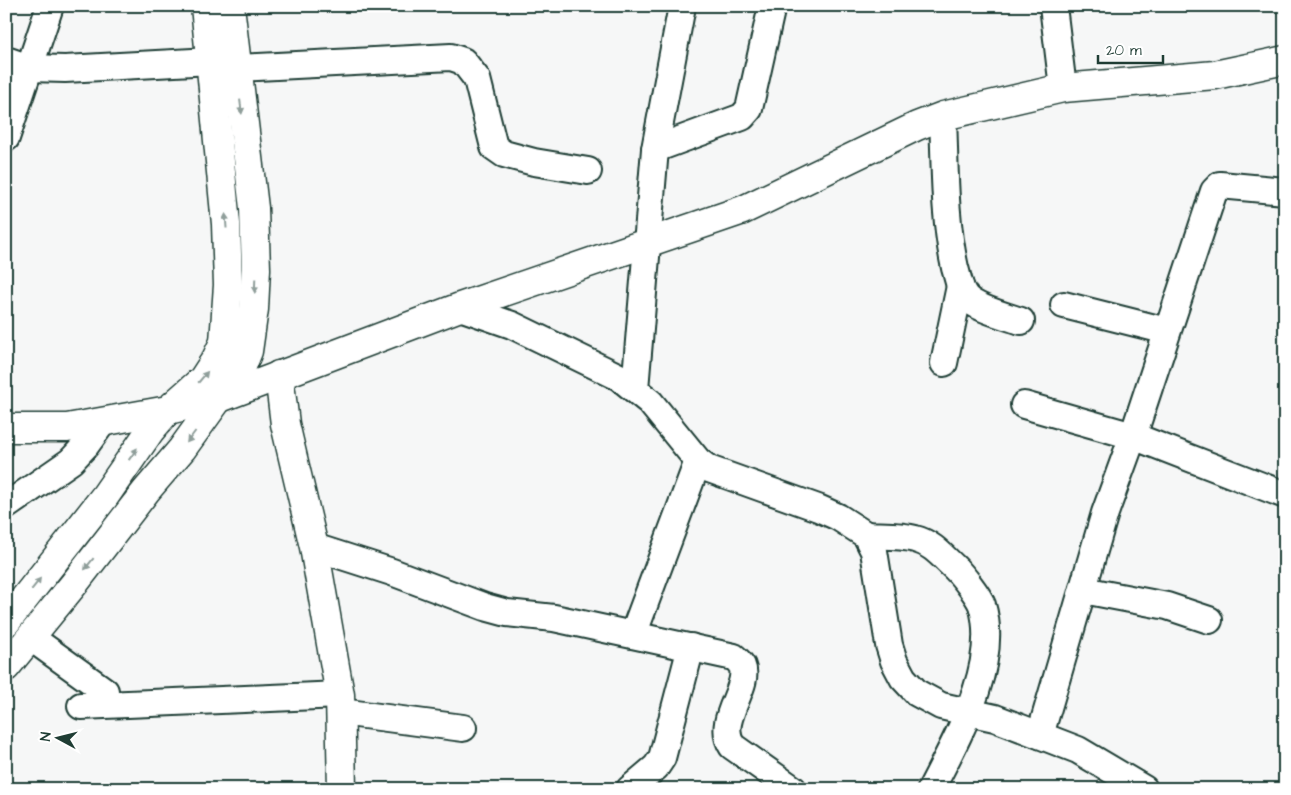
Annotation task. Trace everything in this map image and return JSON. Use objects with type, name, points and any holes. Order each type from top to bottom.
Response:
[{"type":"street","points":[[8,123],[18,64],[50,6]]},
{"type":"street","points":[[6,622],[105,496],[136,450],[168,410],[203,379],[216,360],[224,342],[228,285],[226,224],[206,6]]},
{"type":"street","points":[[6,667],[146,491],[182,449],[242,366],[248,351],[254,309],[256,269],[254,208],[230,6]]},
{"type":"street","points":[[635,389],[655,149],[682,6]]},
{"type":"street","points":[[655,149],[742,117],[749,109],[772,6]]},
{"type":"street","points":[[1053,6],[1063,88]]},
{"type":"street","points":[[237,68],[451,57],[463,61],[477,80],[494,147],[504,154],[519,158],[588,171]]},
{"type":"street","points":[[6,428],[67,428],[102,423],[220,398],[460,306],[743,210],[917,126],[943,116],[1063,88],[1215,75],[1285,60]]},
{"type":"street","points":[[18,64],[85,68],[211,61]]},
{"type":"street","points":[[943,116],[946,200],[952,250],[960,286],[965,297],[972,302],[1021,320]]},
{"type":"street","points":[[1040,735],[1105,514],[1133,436],[1166,330],[1214,191],[1220,185],[1285,192]]},
{"type":"street","points":[[944,363],[960,286]]},
{"type":"street","points":[[1064,305],[1166,330]]},
{"type":"street","points":[[460,306],[512,325],[619,377],[650,402],[698,461],[709,469],[838,517],[866,535],[915,539],[933,547],[961,574],[981,604],[987,635],[983,663],[969,712],[930,789]]},
{"type":"street","points":[[279,375],[284,424],[314,547],[341,703],[342,789]]},
{"type":"street","points":[[1024,405],[1133,436],[1285,495]]},
{"type":"street","points":[[6,506],[71,461],[86,445],[102,423]]},
{"type":"street","points":[[634,635],[698,461]]},
{"type":"street","points":[[866,535],[874,550],[889,645],[894,661],[903,678],[917,694],[941,706],[995,718],[1078,750],[1144,789]]},
{"type":"street","points":[[314,547],[392,572],[485,607],[507,613],[554,618],[734,657],[742,665],[743,675],[727,725],[726,737],[732,746],[793,789]]},
{"type":"street","points":[[1083,590],[1167,606],[1209,620]]},
{"type":"street","points":[[30,637],[105,691]]},
{"type":"street","points":[[630,789],[656,767],[662,758],[691,648]]},
{"type":"street","points":[[81,706],[341,703],[463,728]]}]
